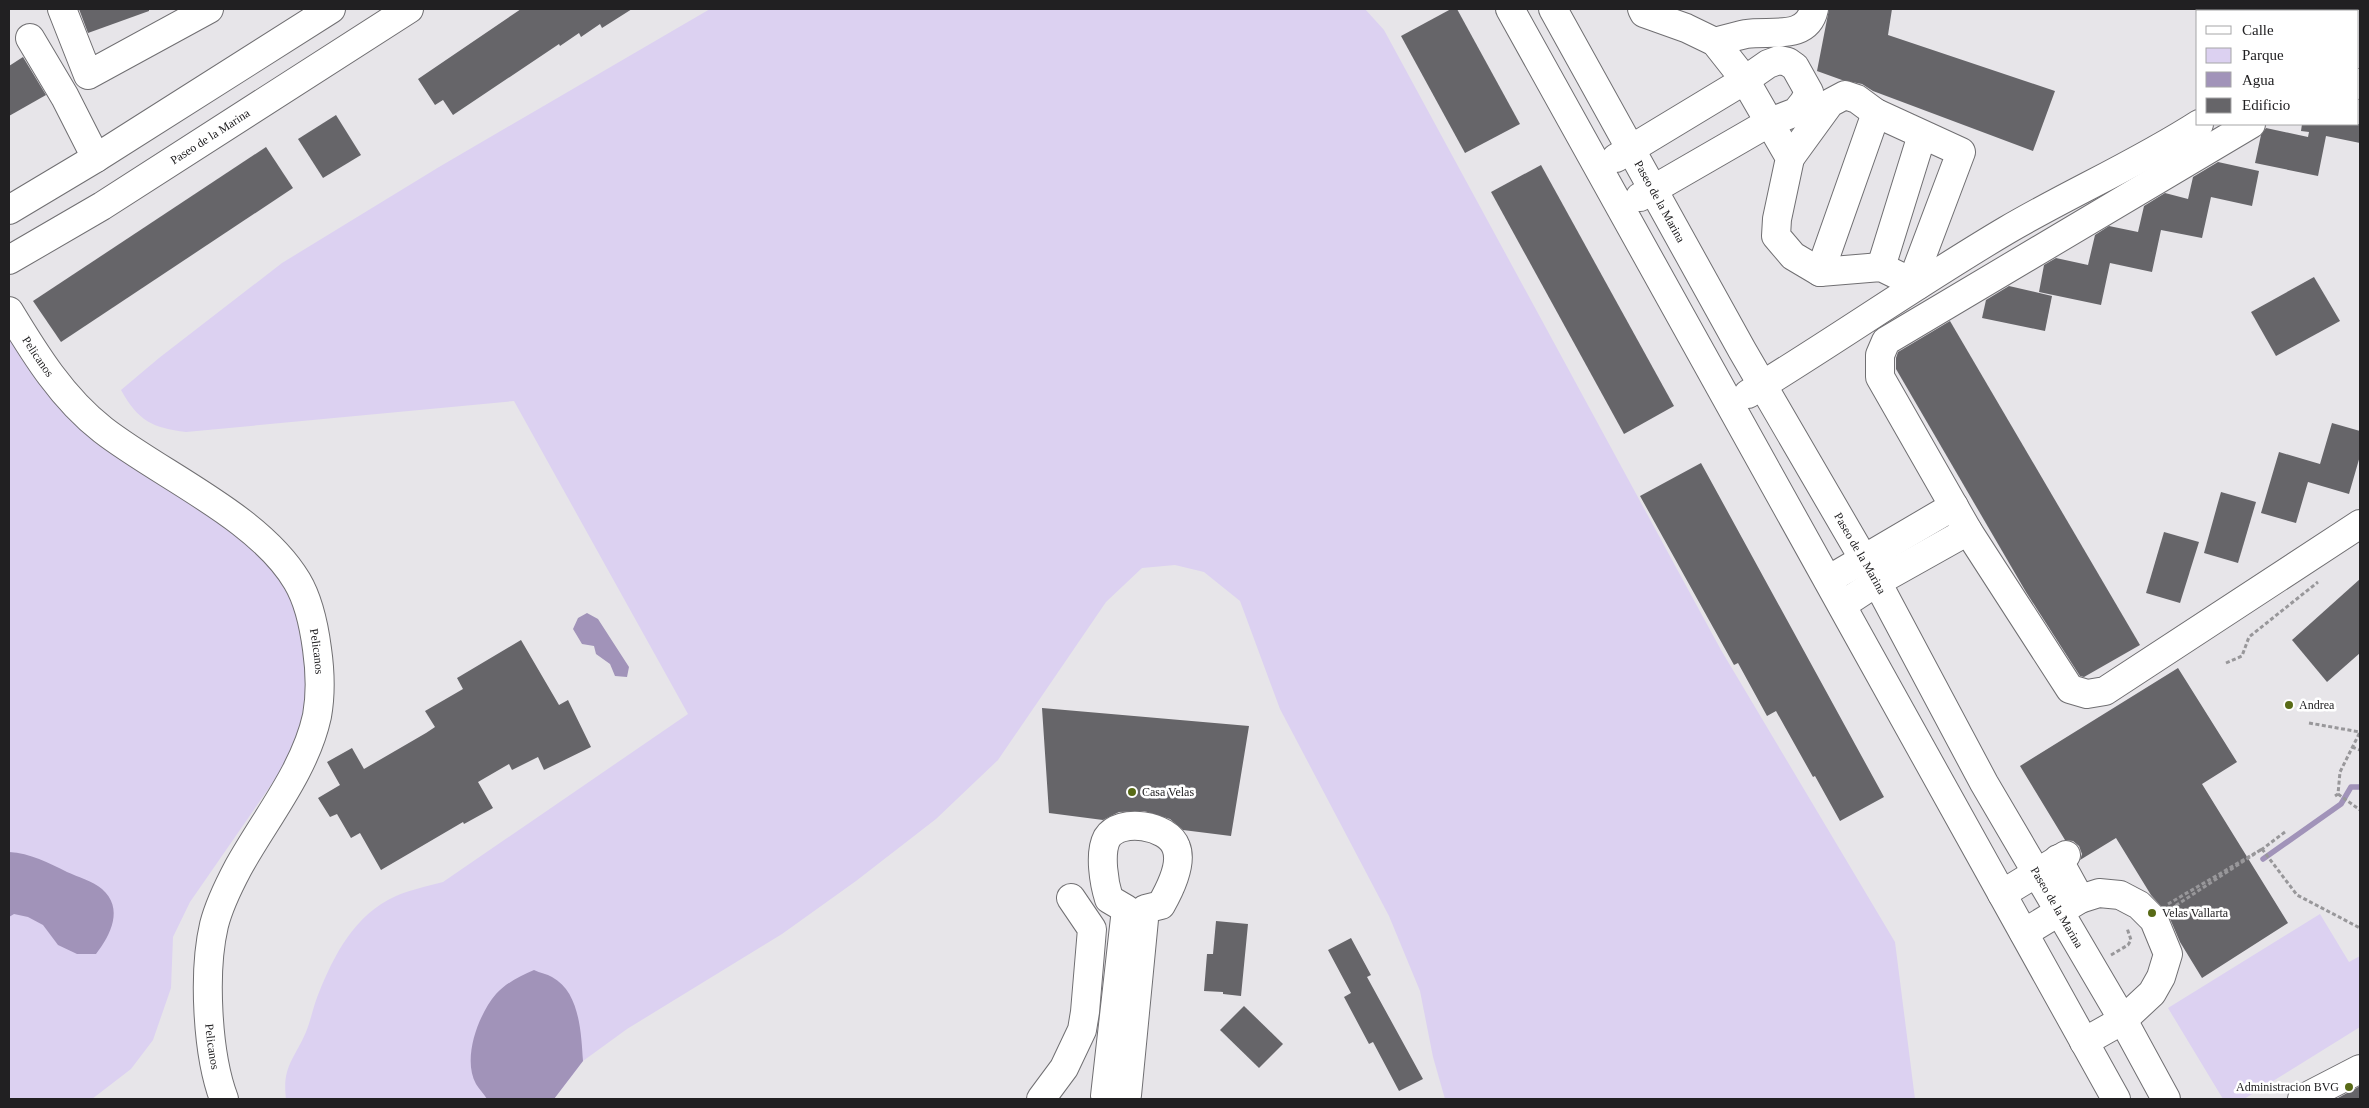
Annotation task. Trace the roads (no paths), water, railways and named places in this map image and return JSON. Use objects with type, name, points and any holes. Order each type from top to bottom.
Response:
[{"type":"street","points":[[62,9],[88,75],[209,9]]},
{"type":"street","points":[[9,210],[96,158],[331,9]]},
{"type":"street","name":"Paseo de la Marina","points":[[9,260],[102,206],[409,9]]},
{"type":"street","points":[[1510,9],[2116,1099]]},
{"type":"street","name":"Paseo de la Marina","points":[[1553,9],[1630,149],[1654,188],[1742,350],[1877,582],[1984,783],[2053,862],[2092,969],[2123,1020],[2166,1099]]},
{"type":"street","points":[[1642,9],[1644,12],[1686,28],[1715,42],[1745,80],[1790,158]]},
{"type":"street","points":[[1715,42],[1748,34],[1787,33],[1805,26],[1814,9]]},
{"type":"street","points":[[30,38],[65,97],[96,158]]},
{"type":"street","points":[[1599,169],[1768,64],[1779,60],[1788,62],[1795,67],[1809,92],[1796,112],[1770,122],[1654,188],[1622,209]]},
{"type":"street","points":[[1845,95],[1857,99],[1876,113],[1961,152],[1915,283],[1881,267],[1820,272],[1792,256],[1776,236],[1777,219],[1790,158],[1830,103],[1845,95]]},
{"type":"street","points":[[1820,272],[1876,113]]},
{"type":"street","points":[[1731,405],[1764,385],[1915,283],[2009,229],[2162,148],[2197,125]]},
{"type":"street","points":[[2249,125],[1886,341],[1880,355],[1880,377],[1968,531],[2070,689],[2087,694],[2105,691],[2360,524]]},
{"type":"street","points":[[1881,267],[1922,135]]},
{"type":"street","name":"Pelicanos","points":[[9,311],[66,397],[80,410],[132,451],[235,518],[263,540],[297,581],[314,625],[320,670],[317,715],[304,752],[229,885],[214,924],[209,969],[209,1020],[219,1086],[224,1099]]},
{"type":"street","points":[[1710,368],[1742,350]]},
{"type":"street","points":[[1828,580],[1862,558],[1954,506]]},
{"type":"street","points":[[1842,605],[1877,582],[1968,531]]},
{"type":"street","points":[[2002,894],[2053,862]]},
{"type":"street","points":[[2024,933],[2069,905],[2099,893],[2120,895],[2157,914],[2168,954],[2161,977],[2152,993],[2123,1020],[2084,1042]]},
{"type":"street","points":[[1041,1099],[1064,1068],[1082,1030],[1092,929],[1070,898]]},
{"type":"street","points":[[1118,1097],[1136,909]]},
{"type":"street","points":[[1082,1030],[1123,1032]]},
{"type":"street","points":[[2302,1099],[2360,1069]]},
{"type":"water","points":[[587,613],[598,619],[629,667],[627,677],[615,676],[610,664],[596,654],[594,646],[582,644],[573,629],[578,618]]},
{"type":"water","points":[[9,852],[39,859],[90,881],[109,896],[114,913],[113,921],[106,938],[96,954],[77,954],[58,945],[43,925],[28,917],[14,914],[9,917]]},
{"type":"water","points":[[534,970],[552,977],[561,984],[574,1003],[580,1026],[583,1061],[554,1099],[487,1099],[476,1084],[472,1074],[471,1050],[478,1025],[489,1003],[504,986]]},
{"type":"waterway","points":[[2263,859],[2341,804],[2351,787],[2360,787]]},
{"type":"place","name":"Andrea","points":[[2289,705]]},
{"type":"place","name":"Casa Velas","points":[[1132,792]]},
{"type":"place","name":"Velas Vallarta","points":[[2152,913]]},
{"type":"place","name":"Administracion BVG","points":[[2349,1087]]}]
